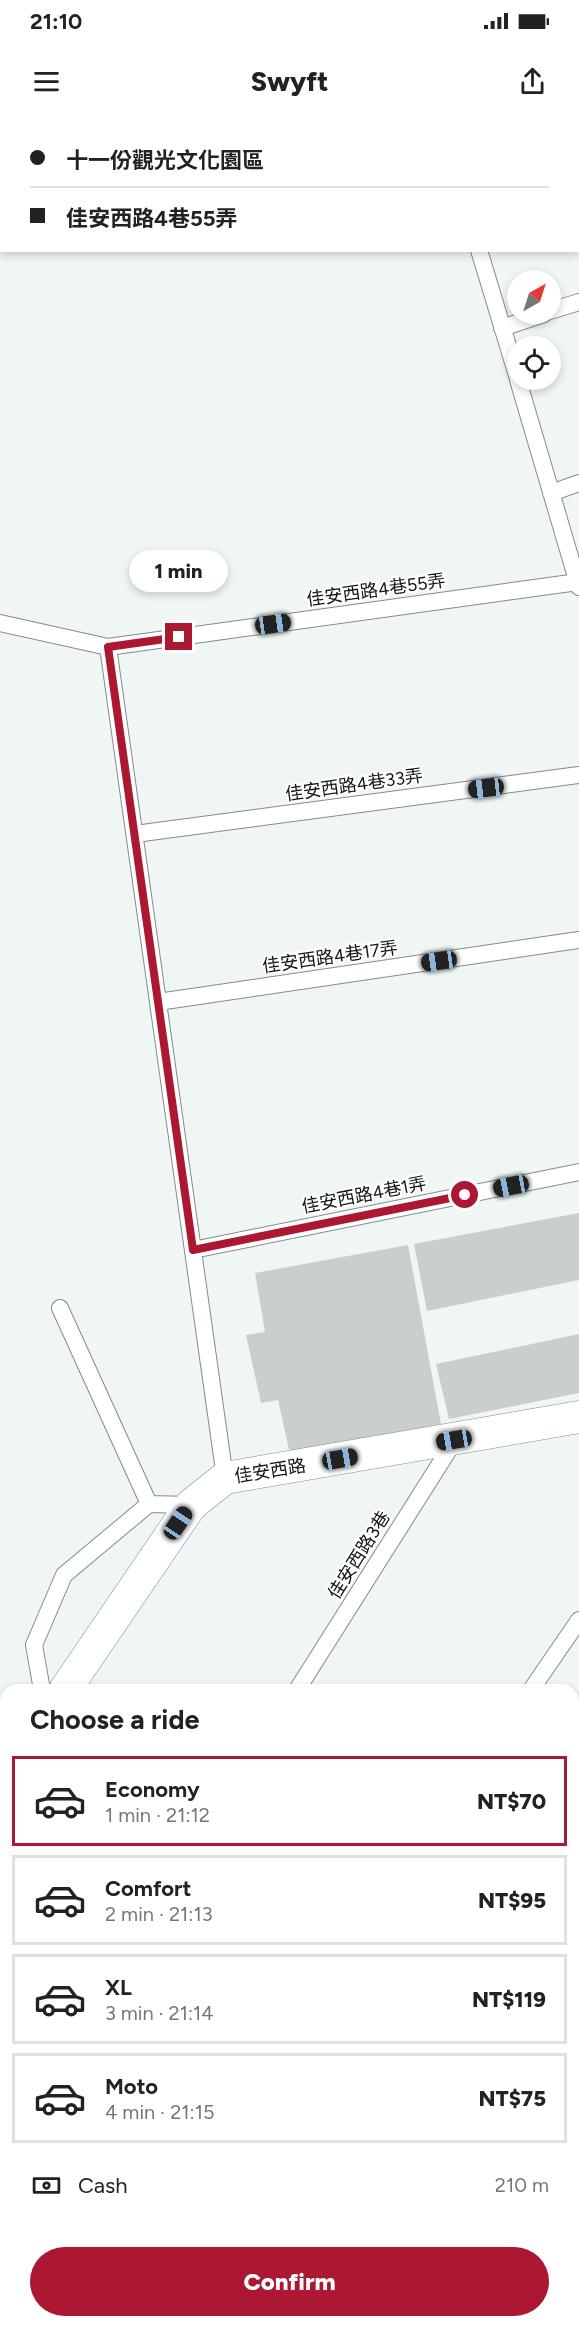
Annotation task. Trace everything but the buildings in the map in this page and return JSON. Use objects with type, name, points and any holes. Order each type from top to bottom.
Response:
[{"type":"street","name":"佳安西路","points":[[69,1684],[191,1505],[225,1479],[579,1417]]},
{"type":"lane","points":[[480,252],[507,344]]},
{"type":"lane","points":[[561,308],[579,302]]},
{"type":"lane","points":[[502,328],[514,324]]},
{"type":"lane","points":[[521,390],[578,584]]},
{"type":"lane","points":[[551,493],[579,483]]},
{"type":"lane","name":"佳安西路4巷55弄","points":[[108,647],[578,584]]},
{"type":"lane","points":[[0,623],[108,647],[225,1479]]},
{"type":"lane","name":"佳安西路4巷33弄","points":[[135,834],[579,775]]},
{"type":"lane","name":"佳安西路4巷17弄","points":[[158,1002],[579,940]]},
{"type":"lane","name":"佳安西路4巷1弄","points":[[193,1250],[579,1172]]},
{"type":"lane","points":[[60,1308],[149,1504]]},
{"type":"lane","name":"佳安西路3巷","points":[[301,1684],[454,1440]]},
{"type":"lane","points":[[41,1684],[34,1645],[64,1575],[149,1504],[191,1505]]},
{"type":"lane","points":[[535,1684],[579,1620]]},
{"type":"route","points":[[179,637],[108,647],[193,1250],[465,1195]]}]
